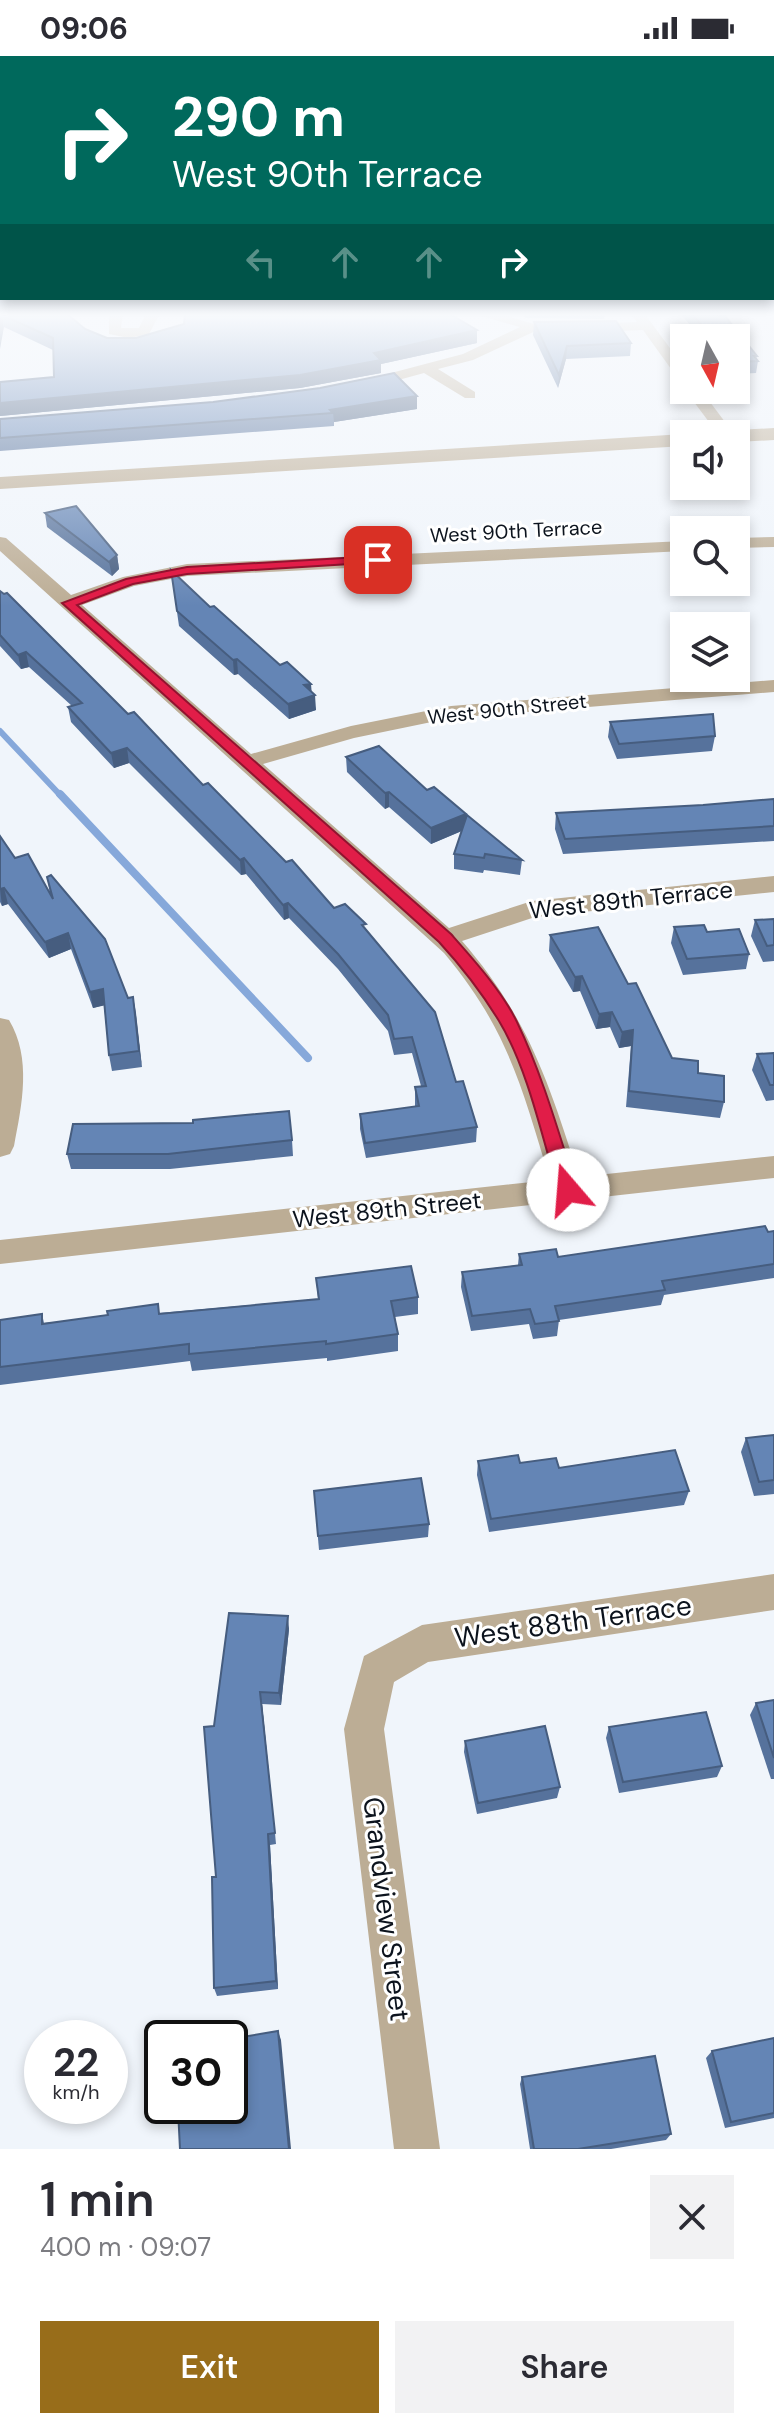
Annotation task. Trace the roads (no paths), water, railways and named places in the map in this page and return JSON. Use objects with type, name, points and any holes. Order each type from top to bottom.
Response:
[{"type":"street","points":[[750,435],[774,434]]},
{"type":"street","points":[[0,483],[670,441]]},
{"type":"street","points":[[0,542],[445,938],[508,1021],[533,1079],[568,1190]]},
{"type":"street","points":[[750,543],[774,542]]},
{"type":"street","name":"West 90th Terrace","points":[[68,603],[130,581],[199,569],[670,547]]},
{"type":"street","name":"West 90th Street","points":[[246,762],[351,732],[451,712],[774,686]]},
{"type":"street","name":"West 89th Terrace","points":[[445,938],[481,923],[532,909],[774,884]]},
{"type":"street","points":[[0,1027],[10,1072],[8,1106],[0,1146]]},
{"type":"street","name":"West 89th Street","points":[[0,1252],[774,1167]]},
{"type":"street","name":"West 88th Terrace","points":[[378,1670],[422,1644],[774,1592]]},
{"type":"street","name":"Grandview Street","points":[[378,1670],[364,1729],[417,2149]]},
{"type":"waterway","points":[[0,731],[61,796]]},
{"type":"waterway","points":[[60,794],[308,1058]]}]
